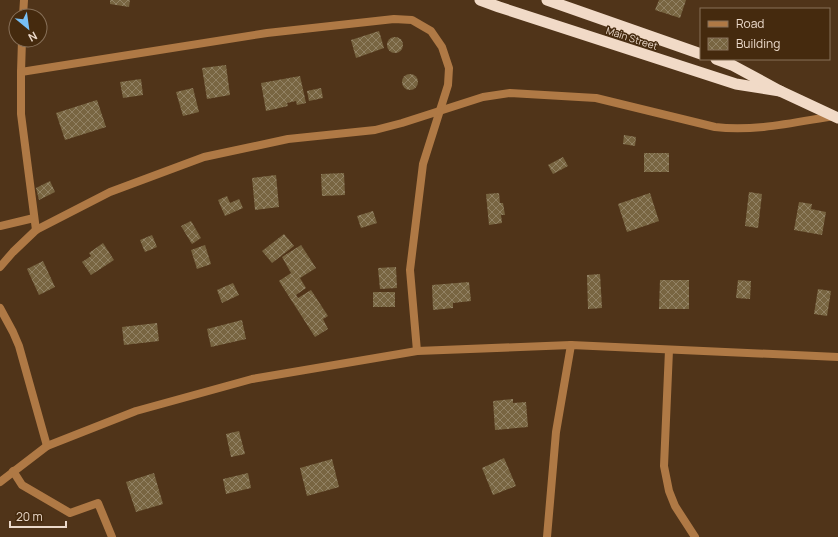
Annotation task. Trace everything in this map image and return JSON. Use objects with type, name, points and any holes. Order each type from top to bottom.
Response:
[{"type":"highway","name":"Main Street","points":[[480,0],[736,84],[780,91]]},
{"type":"highway","name":"Main Street","points":[[547,0],[700,54]]},
{"type":"highway","name":"Main Street","points":[[719,60],[732,65],[780,91],[836,117]]},
{"type":"street","points":[[21,72],[267,33],[394,18],[412,20],[431,31],[442,47],[449,68],[448,85],[423,164],[410,270],[416,351]]},
{"type":"street","points":[[22,48],[21,114],[36,230]]},
{"type":"street","points":[[0,267],[36,230],[110,192],[204,157],[288,139],[375,130],[483,97],[510,93],[596,98],[716,128],[731,129],[836,117]]},
{"type":"street","points":[[0,226],[34,218]]},
{"type":"street","points":[[0,308],[19,346],[47,446]]},
{"type":"street","points":[[547,537],[556,432],[571,345]]},
{"type":"street","points":[[0,482],[47,446],[136,411],[252,379],[416,351],[571,345],[838,357]]},
{"type":"street","points":[[669,350],[664,466],[668,491],[675,506],[695,537]]},
{"type":"street","points":[[13,471],[22,485],[70,513],[98,503],[112,537]]},
{"type":"building","points":[[110,0],[130,0],[129,7],[110,4]]},
{"type":"building","points":[[659,0],[686,0],[680,18],[655,10]]},
{"type":"building","points":[[379,31],[384,48],[356,58],[351,40]]},
{"type":"building","points":[[392,37],[398,37],[403,42],[401,51],[398,53],[392,53],[387,48],[387,42]]},
{"type":"building","points":[[226,65],[230,95],[207,99],[202,68]]},
{"type":"building","points":[[410,74],[416,76],[418,82],[416,88],[410,90],[404,88],[402,82],[404,76]]},
{"type":"building","points":[[300,76],[306,103],[297,105],[296,101],[287,103],[288,106],[266,111],[261,83]]},
{"type":"building","points":[[141,79],[143,95],[123,98],[120,82]]},
{"type":"building","points":[[193,88],[199,112],[183,116],[176,92]]},
{"type":"building","points":[[321,88],[323,98],[309,101],[307,91]]},
{"type":"building","points":[[97,100],[106,127],[65,140],[56,113]]},
{"type":"building","points":[[624,135],[636,137],[635,146],[623,144]]},
{"type":"building","points":[[644,153],[669,153],[669,172],[644,172]]},
{"type":"building","points":[[563,157],[568,166],[553,174],[548,165]]},
{"type":"building","points":[[344,173],[345,195],[322,196],[321,174]]},
{"type":"building","points":[[276,175],[279,207],[255,210],[252,178]]},
{"type":"building","points":[[50,181],[55,192],[39,200],[36,188]]},
{"type":"building","points":[[749,192],[762,194],[758,228],[745,226]]},
{"type":"building","points":[[499,193],[500,203],[503,203],[505,215],[501,215],[502,223],[489,225],[486,194]]},
{"type":"building","points":[[650,193],[659,221],[627,232],[618,204]]},
{"type":"building","points":[[227,196],[230,203],[239,199],[243,208],[225,216],[218,200]]},
{"type":"building","points":[[799,202],[812,204],[811,209],[826,212],[822,235],[794,230]]},
{"type":"building","points":[[373,211],[377,223],[361,228],[357,216]]},
{"type":"building","points":[[191,221],[201,238],[192,244],[181,226]]},
{"type":"building","points":[[284,234],[294,246],[272,263],[262,251]]},
{"type":"building","points":[[152,235],[157,247],[145,252],[140,240]]},
{"type":"building","points":[[103,243],[114,260],[91,275],[82,262],[91,256],[89,253]]},
{"type":"building","points":[[205,245],[211,264],[197,269],[191,250]]},
{"type":"building","points":[[301,245],[316,268],[300,278],[306,288],[296,295],[298,298],[311,290],[328,316],[323,319],[328,329],[315,337],[279,281],[291,273],[282,257]]},
{"type":"building","points":[[43,261],[55,287],[39,295],[27,269]]},
{"type":"building","points":[[396,267],[397,288],[380,289],[378,268]]},
{"type":"building","points":[[600,274],[602,308],[588,309],[587,275]]},
{"type":"building","points":[[660,280],[689,280],[689,309],[659,309]]},
{"type":"building","points":[[738,280],[751,281],[750,299],[736,298]]},
{"type":"building","points":[[469,282],[471,301],[453,303],[453,308],[433,310],[432,285]]},
{"type":"building","points":[[233,283],[239,295],[222,303],[217,290]]},
{"type":"building","points":[[818,289],[831,291],[827,316],[814,314]]},
{"type":"building","points":[[373,292],[395,292],[395,307],[373,307]]},
{"type":"building","points":[[242,320],[246,339],[211,347],[207,329]]},
{"type":"building","points":[[157,323],[159,341],[124,345],[122,327]]},
{"type":"building","points":[[513,399],[513,403],[526,402],[528,427],[495,430],[493,401]]},
{"type":"building","points":[[239,431],[245,454],[231,457],[226,434]]},
{"type":"building","points":[[504,458],[516,486],[493,495],[482,468]]},
{"type":"building","points":[[332,459],[339,487],[307,496],[300,468]]},
{"type":"building","points":[[154,473],[163,504],[136,512],[126,482]]},
{"type":"building","points":[[248,473],[251,488],[226,494],[223,479]]}]
